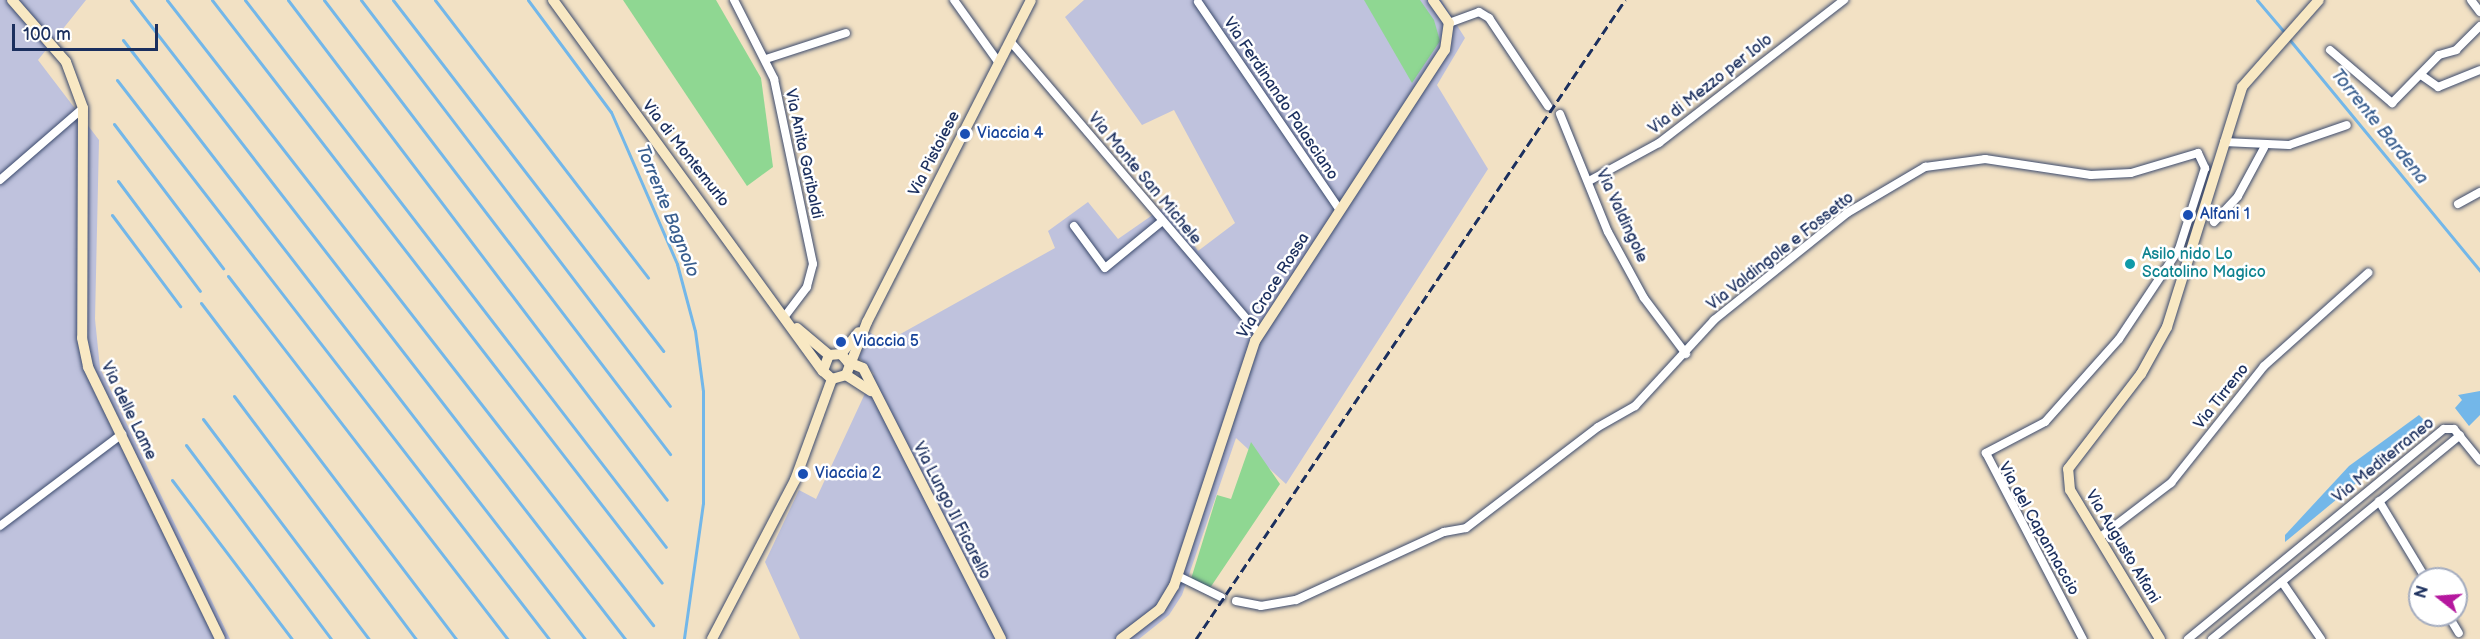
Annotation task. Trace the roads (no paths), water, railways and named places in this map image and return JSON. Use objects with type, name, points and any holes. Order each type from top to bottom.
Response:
[{"type":"street","points":[[0,180],[83,108],[66,62],[12,0]]},
{"type":"street","name":"Via di Montemurlo","points":[[553,0],[795,327],[823,372]]},
{"type":"street","name":"Via Anita Garibaldi","points":[[734,0],[765,59],[813,264],[807,287],[786,315]]},
{"type":"street","points":[[954,0],[999,63]]},
{"type":"street","name":"Via Pistoiese","points":[[846,375],[845,358],[867,322],[1031,0]]},
{"type":"street","points":[[1433,0],[1449,23],[1474,13],[1489,18],[1548,106]]},
{"type":"street","name":"Via di Mezzo per Iolo","points":[[1588,181],[1659,143],[1844,0]]},
{"type":"street","name":"Via Augusto Alfani","points":[[2160,639],[2068,486],[2069,464],[2129,392],[2159,343],[2242,87],[2262,61],[2319,0]]},
{"type":"street","points":[[2471,0],[2480,12]]},
{"type":"street","name":"Via Ferdinando Palasciano","points":[[1198,2],[1340,210]]},
{"type":"street","name":"Via Croce Rossa","points":[[1121,639],[1160,609],[1178,576],[1259,333],[1445,50],[1449,23]]},
{"type":"street","points":[[2330,50],[2388,103],[2399,100],[2421,75],[2480,26]]},
{"type":"street","points":[[765,59],[846,33]]},
{"type":"street","name":"Via Monte San Michele","points":[[1010,41],[1161,222],[1259,333]]},
{"type":"street","points":[[2421,75],[2438,87],[2480,70]]},
{"type":"street","name":"Via delle Lame","points":[[83,108],[82,338],[88,367],[220,639]]},
{"type":"street","name":"Via Valdingole","points":[[1560,114],[1608,232],[1644,297],[1686,354]]},
{"type":"street","points":[[2224,142],[2264,148],[2327,136],[2347,125]]},
{"type":"street","points":[[2214,222],[2238,196],[2264,148]]},
{"type":"street","name":"Via Valdingole e Fossetto","points":[[1236,601],[1261,606],[1296,600],[1444,532],[1466,528],[1598,427],[1635,406],[1686,354],[1714,320],[1847,213],[1925,167],[1985,159],[2101,174],[2131,173],[2192,153],[2204,155]]},
{"type":"street","name":"Via del Capannaccio","points":[[2083,639],[1986,453],[2045,422],[2119,339],[2179,249],[2205,168],[2204,155]]},
{"type":"street","points":[[2458,204],[2480,192]]},
{"type":"street","points":[[1074,226],[1105,268],[1161,222]]},
{"type":"street","name":"Via Tirreno","points":[[2099,538],[2170,483],[2264,366],[2368,273]]},
{"type":"street","name":"Via di Montemurlo","points":[[795,327],[829,355]]},
{"type":"street","points":[[832,379],[823,372],[829,355],[845,358]]},
{"type":"street","name":"Via Lungo Il Ficarello","points":[[845,358],[860,364],[1001,639]]},
{"type":"street","points":[[832,379],[846,375]]},
{"type":"street","name":"Via Lungo Il Ficarello","points":[[846,375],[876,395]]},
{"type":"street","points":[[712,639],[795,480],[832,379]]},
{"type":"street","name":"Via Mediterraneo","points":[[2188,639],[2441,431],[2451,427],[2460,435],[2212,639]]},
{"type":"street","points":[[0,526],[122,434]]},
{"type":"street","points":[[2460,435],[2480,461]]},
{"type":"street","points":[[2379,501],[2420,567]]},
{"type":"street","points":[[1178,576],[1221,597]]},
{"type":"street","points":[[2282,582],[2321,639]]},
{"type":"street","points":[[2455,627],[2459,633]]},
{"type":"water","points":[[2480,391],[2480,415],[2469,426],[2455,408],[2462,400],[2458,395]]},
{"type":"water","points":[[2419,415],[2428,424],[2285,542],[2285,535],[2349,466]]},
{"type":"waterway","points":[[131,0],[625,639]]},
{"type":"waterway","points":[[167,0],[653,625]]},
{"type":"waterway","points":[[212,0],[662,583]]},
{"type":"waterway","points":[[245,0],[666,547]]},
{"type":"waterway","points":[[288,0],[667,500]]},
{"type":"waterway","points":[[324,0],[670,454]]},
{"type":"waterway","points":[[361,0],[670,406]]},
{"type":"waterway","points":[[393,0],[663,351]]},
{"type":"waterway","points":[[435,0],[648,278]]},
{"type":"waterway","name":"Torrente Bagnolo","points":[[528,0],[611,112],[677,264],[695,331],[703,391],[703,503],[684,639]]},
{"type":"waterway","name":"Torrente Bardena","points":[[2257,0],[2285,33]]},
{"type":"waterway","name":"Torrente Bardena","points":[[2289,39],[2480,271]]},
{"type":"waterway","points":[[123,40],[585,639]]},
{"type":"waterway","points":[[117,80],[549,639]]},
{"type":"waterway","points":[[114,124],[223,268]]},
{"type":"waterway","points":[[118,181],[200,291]]},
{"type":"waterway","points":[[112,215],[180,306]]},
{"type":"waterway","points":[[228,276],[508,639]]},
{"type":"waterway","points":[[201,303],[456,639]]},
{"type":"waterway","points":[[234,396],[416,639]]},
{"type":"waterway","points":[[203,419],[369,639]]},
{"type":"waterway","points":[[186,445],[331,639]]},
{"type":"waterway","points":[[172,480],[292,639]]},
{"type":"railway","points":[[1196,639],[1625,0]]},
{"type":"place","name":"Viaccia 4","points":[[965,134]]},
{"type":"place","name":"Alfani 1","points":[[2188,215]]},
{"type":"place","name":"Asilo nido Lo Scatolino Magico","points":[[2130,264]]},
{"type":"place","name":"Viaccia 5","points":[[841,342]]},
{"type":"place","name":"Viaccia 2","points":[[803,474]]}]
